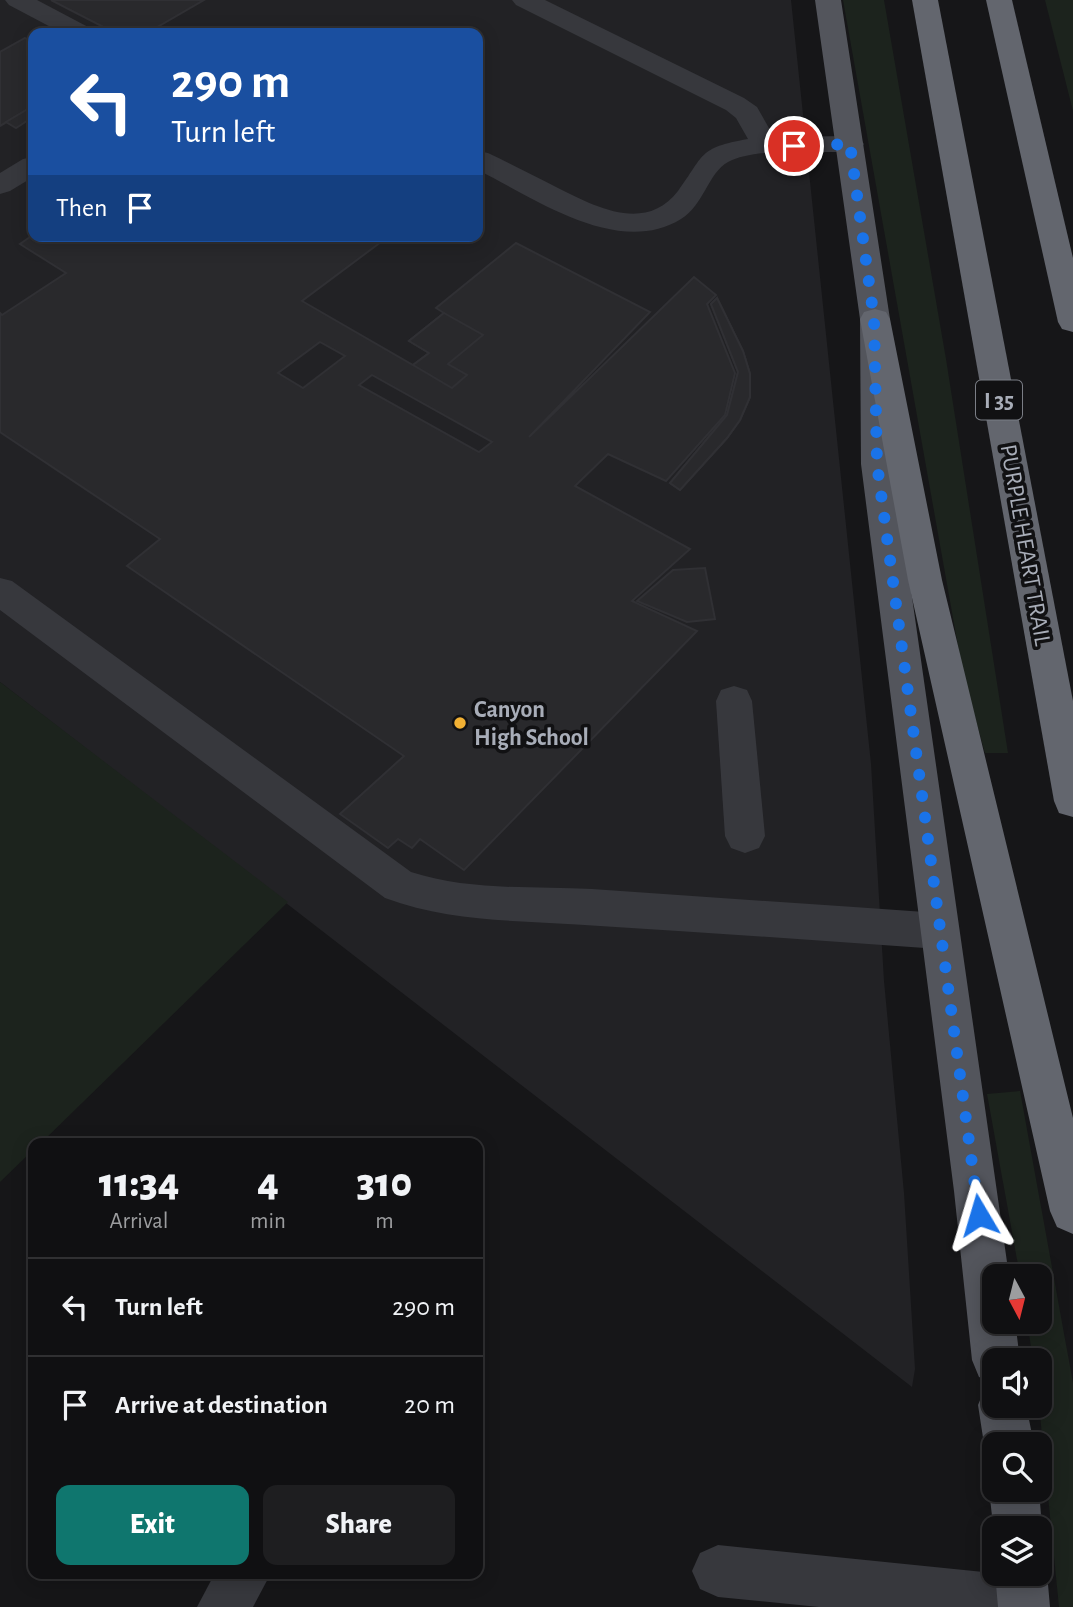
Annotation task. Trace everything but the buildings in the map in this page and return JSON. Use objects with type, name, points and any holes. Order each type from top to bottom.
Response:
[{"type":"highway","name":"PURPLE HEART TRAIL","points":[[925,0],[1073,801]]},
{"type":"highway","points":[[999,0],[1073,322]]},
{"type":"highway","points":[[874,319],[925,580],[1073,1211]]},
{"type":"main road","points":[[828,0],[874,319],[877,464],[994,1348]]},
{"type":"lane","points":[[18,0],[71,28]]},
{"type":"lane","points":[[525,0],[741,108],[766,147]]},
{"type":"lane","points":[[483,162],[602,219],[653,221],[668,216],[685,202],[702,169],[710,161],[736,149],[850,144]]},
{"type":"lane","points":[[0,186],[28,168]]},
{"type":"lane","points":[[0,591],[399,886],[421,894],[473,903],[584,907],[939,931]]},
{"type":"lane","points":[[734,701],[745,836]]},
{"type":"lane","points":[[718,1571],[1023,1594]]},
{"type":"lane","points":[[223,1607],[241,1579]]},
{"type":"shaded area","name":"Canyon High School","points":[[0,0],[791,0],[871,764],[884,981],[904,1193],[915,1369],[912,1387],[0,682]]},
{"type":"shaded area","points":[[843,0],[884,0],[946,359],[1008,753],[985,753],[963,674]]},
{"type":"shaded area","points":[[1045,0],[1073,0],[1073,111]]},
{"type":"shaded area","points":[[0,682],[288,902],[46,1138],[28,1138],[28,1155],[0,1182]]},
{"type":"shaded area","points":[[1020,1091],[1051,1264],[1018,1264],[987,1094]]},
{"type":"shaded area","points":[[1052,1267],[1073,1383],[1073,1607],[1059,1607],[1049,1502],[1052,1502],[1052,1432],[1042,1432],[1040,1418],[1052,1418],[1052,1348],[1031,1348],[1029,1334],[1052,1334]]},
{"type":"place","name":"Canyon High School","points":[[460,723]]},
{"type":"route","points":[[794,146],[850,144],[874,319],[877,464],[979,1215]]}]
